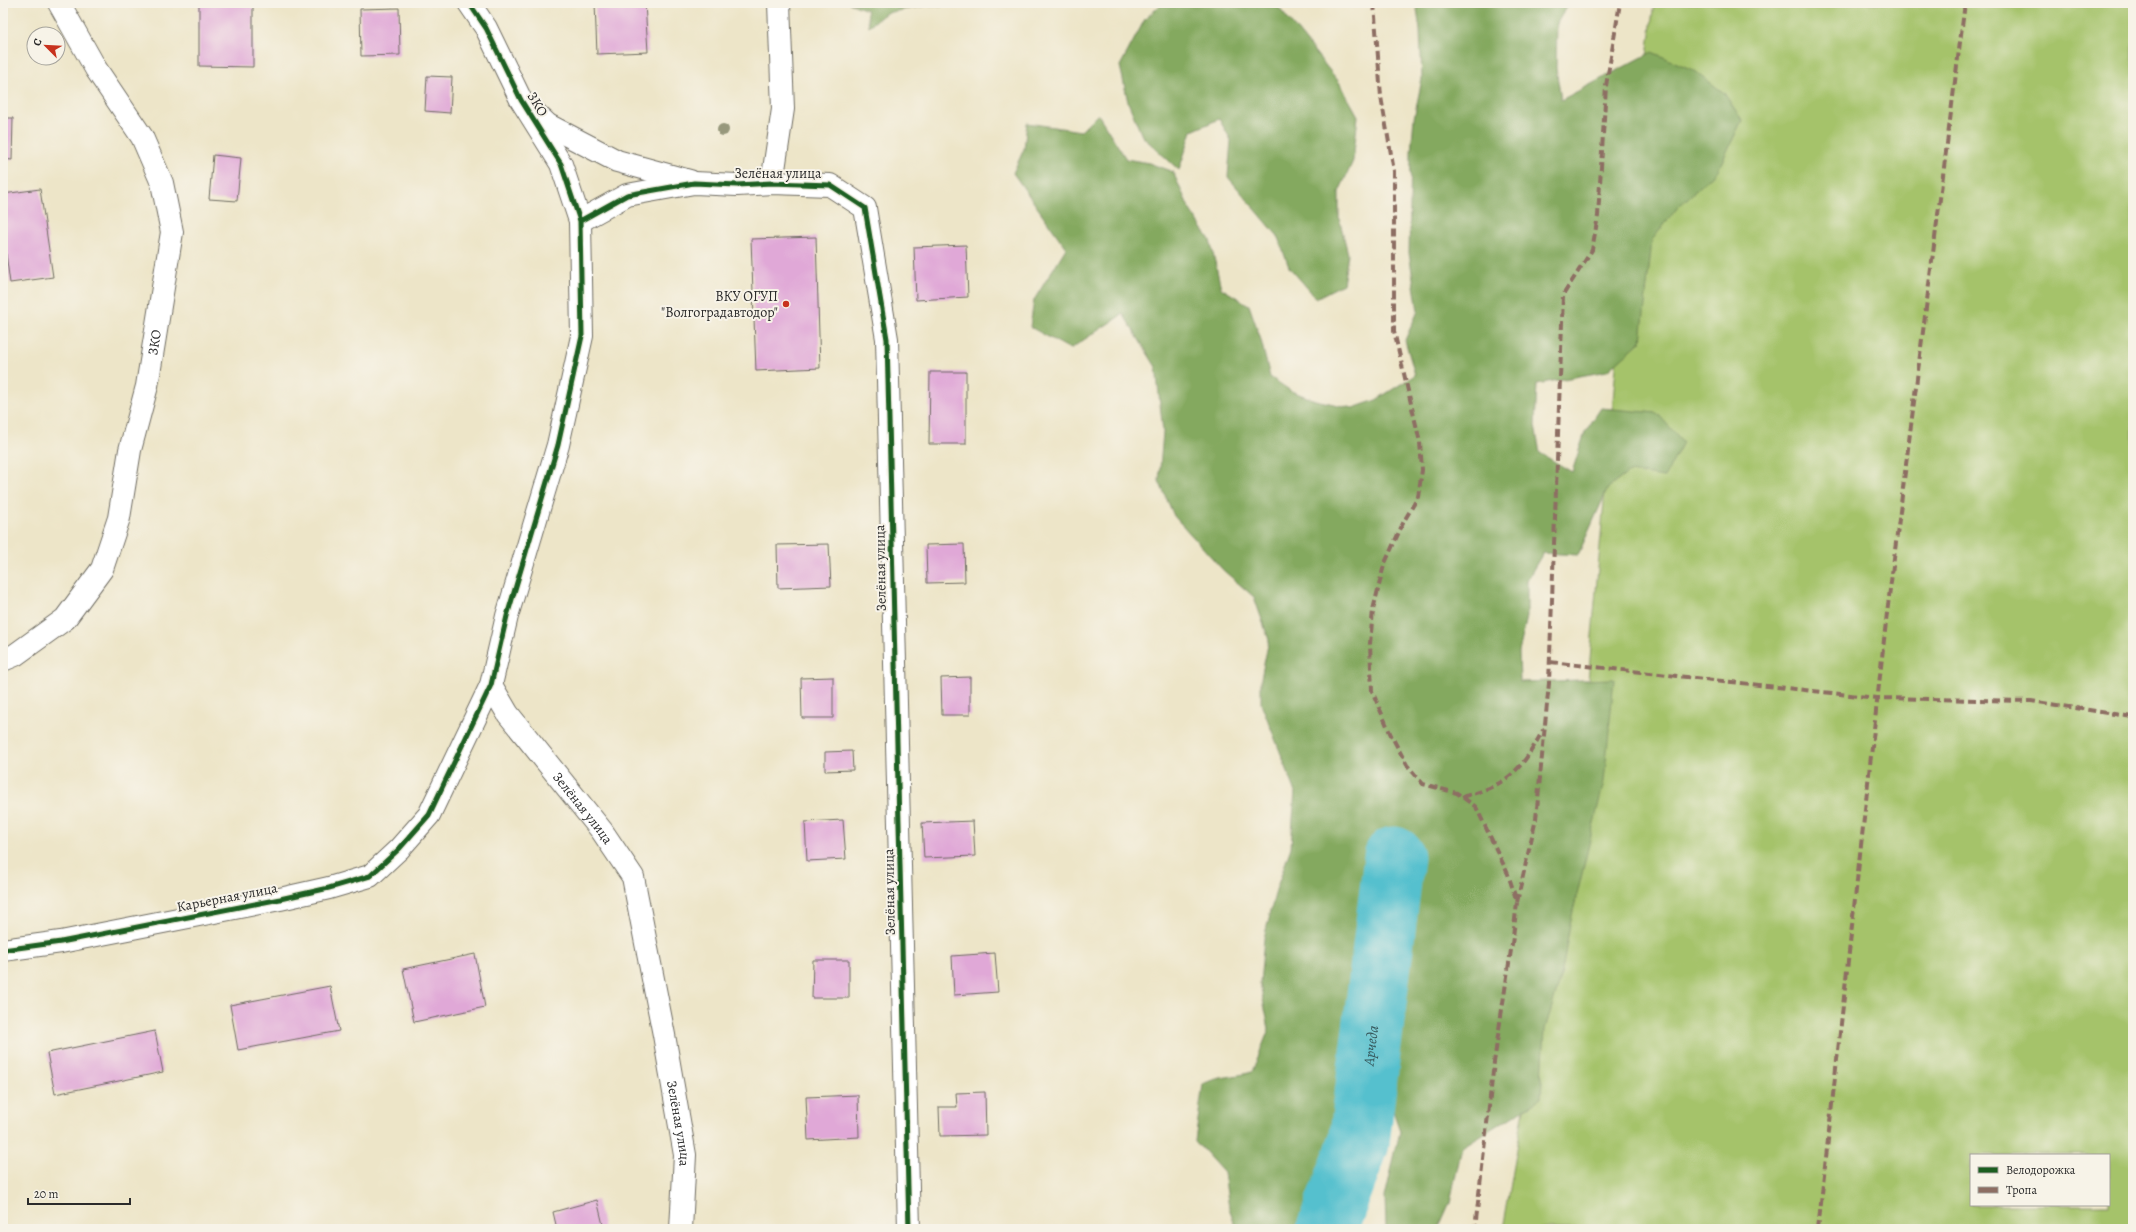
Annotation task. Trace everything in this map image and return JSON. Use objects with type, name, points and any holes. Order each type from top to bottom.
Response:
[{"type":"street","name":"ЗКО","points":[[3,660],[15,655],[65,619],[102,569],[119,518],[130,450],[147,386],[172,232],[162,183],[142,137],[96,68],[58,3]]},
{"type":"street","name":"ЗКО","points":[[469,3],[486,28],[521,100],[561,164],[580,221],[582,336],[558,445],[507,616],[491,685]]},
{"type":"street","points":[[772,183],[783,109],[779,3]]},
{"type":"street","name":"Зелёная улица","points":[[521,100],[548,124],[617,160],[694,182],[737,185],[772,183],[830,185],[865,208],[887,339],[909,1229]]},
{"type":"street","name":"Зелёная улица","points":[[580,221],[627,195],[694,182]]},
{"type":"street","name":"Зелёная улица","points":[[491,685],[508,714],[602,831],[633,877],[664,1035],[685,1155],[681,1229]]},
{"type":"street","name":"Карьерная улица","points":[[3,950],[61,942],[280,899],[330,888],[370,876],[399,849],[429,815],[491,685]]},
{"type":"green space","points":[[849,3],[966,3],[963,6],[930,5],[886,13],[869,26],[867,10]]},
{"type":"green space","points":[[1163,3],[1275,3],[1339,82],[1358,116],[1353,161],[1339,192],[1339,218],[1348,254],[1343,284],[1316,298],[1289,267],[1277,235],[1228,177],[1231,140],[1219,119],[1192,131],[1179,170],[1142,136],[1128,102],[1120,66],[1145,19]]},
{"type":"green space","points":[[1416,3],[1569,3],[1557,23],[1556,68],[1561,100],[1652,52],[1695,71],[1724,93],[1742,120],[1718,170],[1677,208],[1652,240],[1641,341],[1607,371],[1537,384],[1535,426],[1540,453],[1572,472],[1585,432],[1601,408],[1657,413],[1683,442],[1665,477],[1629,472],[1608,488],[1578,555],[1543,553],[1527,580],[1527,617],[1519,652],[1520,682],[1614,679],[1604,781],[1570,924],[1561,977],[1545,1029],[1541,1098],[1462,1147],[1450,1202],[1438,1229],[1386,1229],[1385,1197],[1400,1131],[1386,1090],[1370,1158],[1343,1205],[1322,1229],[1237,1229],[1229,1208],[1224,1173],[1195,1141],[1203,1084],[1215,1079],[1252,1072],[1269,1029],[1260,984],[1264,938],[1276,890],[1291,847],[1295,790],[1261,703],[1261,678],[1269,640],[1254,597],[1223,570],[1174,516],[1159,481],[1163,432],[1156,367],[1123,314],[1070,349],[1030,327],[1034,300],[1066,248],[1013,173],[1024,149],[1027,123],[1081,131],[1098,114],[1126,159],[1149,163],[1173,172],[1190,210],[1210,240],[1221,288],[1249,305],[1261,340],[1270,377],[1291,391],[1315,400],[1353,408],[1376,400],[1415,375],[1405,340],[1418,311],[1409,253],[1411,152],[1414,118],[1422,79],[1420,30]]},
{"type":"green space","points":[[1654,3],[2133,3],[2133,1229],[1503,1229],[1577,804],[1637,131]]},
{"type":"building","points":[[199,3],[253,3],[253,67],[199,66]]},
{"type":"building","points":[[595,3],[645,3],[648,52],[597,54]]},
{"type":"building","points":[[399,8],[400,55],[361,56],[360,9]]},
{"type":"building","points":[[427,76],[452,77],[450,113],[425,111]]},
{"type":"building","points":[[3,118],[13,118],[12,160],[3,159]]},
{"type":"building","points":[[213,155],[241,158],[237,201],[209,199]]},
{"type":"building","points":[[40,189],[53,277],[10,283],[3,231],[3,194]]},
{"type":"building","name":"ВКУ ОГУП \"Волгоградавтодор\"","points":[[816,237],[820,368],[756,371],[751,239]]},
{"type":"building","points":[[966,245],[968,297],[916,300],[914,247]]},
{"type":"building","points":[[930,372],[966,372],[966,444],[929,444]]},
{"type":"building","points":[[829,544],[831,586],[778,588],[777,545]]},
{"type":"building","points":[[964,544],[965,582],[927,583],[926,545]]},
{"type":"building","points":[[833,677],[833,718],[802,718],[801,678]]},
{"type":"building","points":[[970,677],[970,715],[942,715],[941,678]]},
{"type":"building","points":[[852,751],[853,770],[825,771],[825,752]]},
{"type":"building","points":[[843,820],[846,859],[807,861],[805,822]]},
{"type":"building","points":[[973,821],[975,856],[924,858],[922,823]]},
{"type":"building","points":[[995,953],[998,992],[954,995],[952,956]]},
{"type":"building","points":[[475,954],[485,1007],[414,1022],[403,969]]},
{"type":"building","points":[[813,960],[849,960],[849,998],[812,998]]},
{"type":"building","points":[[330,986],[339,1031],[238,1050],[230,1005]]},
{"type":"building","points":[[155,1031],[163,1072],[55,1094],[47,1053]]},
{"type":"building","points":[[985,1092],[986,1135],[940,1136],[939,1107],[957,1107],[956,1093]]},
{"type":"building","points":[[858,1095],[859,1137],[808,1140],[806,1097]]},
{"type":"building","points":[[597,1200],[604,1229],[557,1229],[553,1212]]},
{"type":"waterway","name":"Арчеда","points":[[1327,1229],[1359,1143],[1394,857]]},
{"type":"marked path","points":[[1374,3],[1381,97],[1394,171],[1394,331],[1420,442],[1422,470],[1418,497],[1404,521],[1384,565],[1373,610],[1370,644],[1372,691],[1391,735],[1407,765],[1423,784],[1457,793],[1476,807],[1508,874],[1517,902],[1494,1062],[1475,1229]]},
{"type":"marked path","points":[[1517,902],[1536,819],[1549,683],[1563,295],[1592,250],[1598,216],[1606,86],[1620,3]]},
{"type":"marked path","points":[[1818,1229],[1887,613],[1965,3]]},
{"type":"marked path","points":[[1550,662],[1877,698],[2031,701],[2133,717]]},
{"type":"marked path","points":[[1462,797],[1491,787],[1512,774],[1528,756],[1543,730]]},
{"type":"cycle path","points":[[3,950],[61,942],[280,899],[329,888],[370,876],[399,849],[429,815],[491,685],[507,616],[558,445],[582,336],[580,221],[561,164],[521,100],[486,28],[469,3]]},
{"type":"cycle path","points":[[580,221],[627,195],[694,183],[737,185],[772,183],[830,185],[865,208],[887,339],[909,1229]]},
{"type":"place","name":"ВКУ ОГУП \"Волгоградавтодор\"","points":[[786,304]]}]
